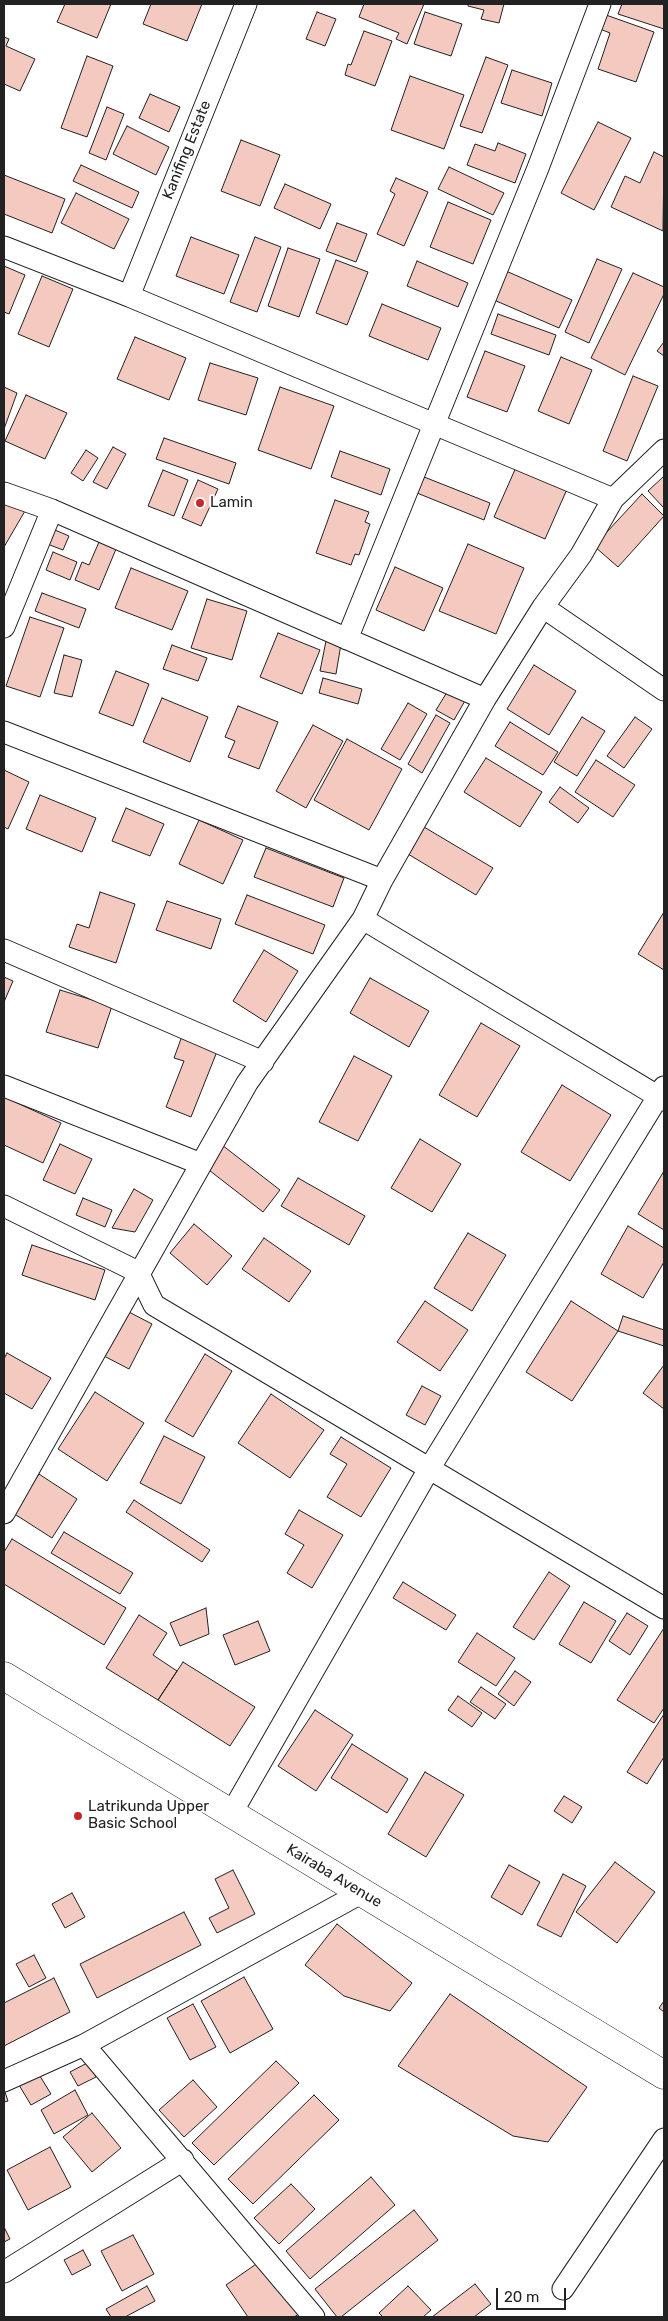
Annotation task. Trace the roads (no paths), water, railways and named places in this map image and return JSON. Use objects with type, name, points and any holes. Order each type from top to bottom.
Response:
[{"type":"street","name":"Kanifing Estate","points":[[129,296],[246,4]]},
{"type":"street","points":[[347,638],[538,168],[600,4]]},
{"type":"street","points":[[4,247],[129,296],[613,499]]},
{"type":"street","points":[[4,1513],[43,1446],[138,1272],[247,1083],[362,918],[486,699],[543,607],[581,555],[613,499],[664,450]]},
{"type":"street","points":[[4,493],[52,510],[486,699]]},
{"type":"street","points":[[4,627],[52,510]]},
{"type":"street","points":[[543,607],[664,690]]},
{"type":"street","points":[[4,732],[382,880]]},
{"type":"street","points":[[231,1814],[429,1469],[662,1094],[362,918]]},
{"type":"street","points":[[4,950],[263,1062]]},
{"type":"street","points":[[4,1086],[201,1164]]},
{"type":"street","points":[[4,1206],[138,1272],[154,1305],[664,1608]]},
{"type":"street","name":"Kairaba Avenue","points":[[4,1676],[664,2075]]},
{"type":"street","points":[[4,2081],[84,2045],[361,1893]]},
{"type":"street","points":[[84,2045],[314,2317]]},
{"type":"street","points":[[563,2289],[664,2140]]},
{"type":"street","points":[[4,2272],[123,2200],[183,2160]]},
{"type":"place","name":"Lamin","points":[[200,503]]},
{"type":"place","name":"Latrikunda Upper Basic School","points":[[78,1816]]}]
